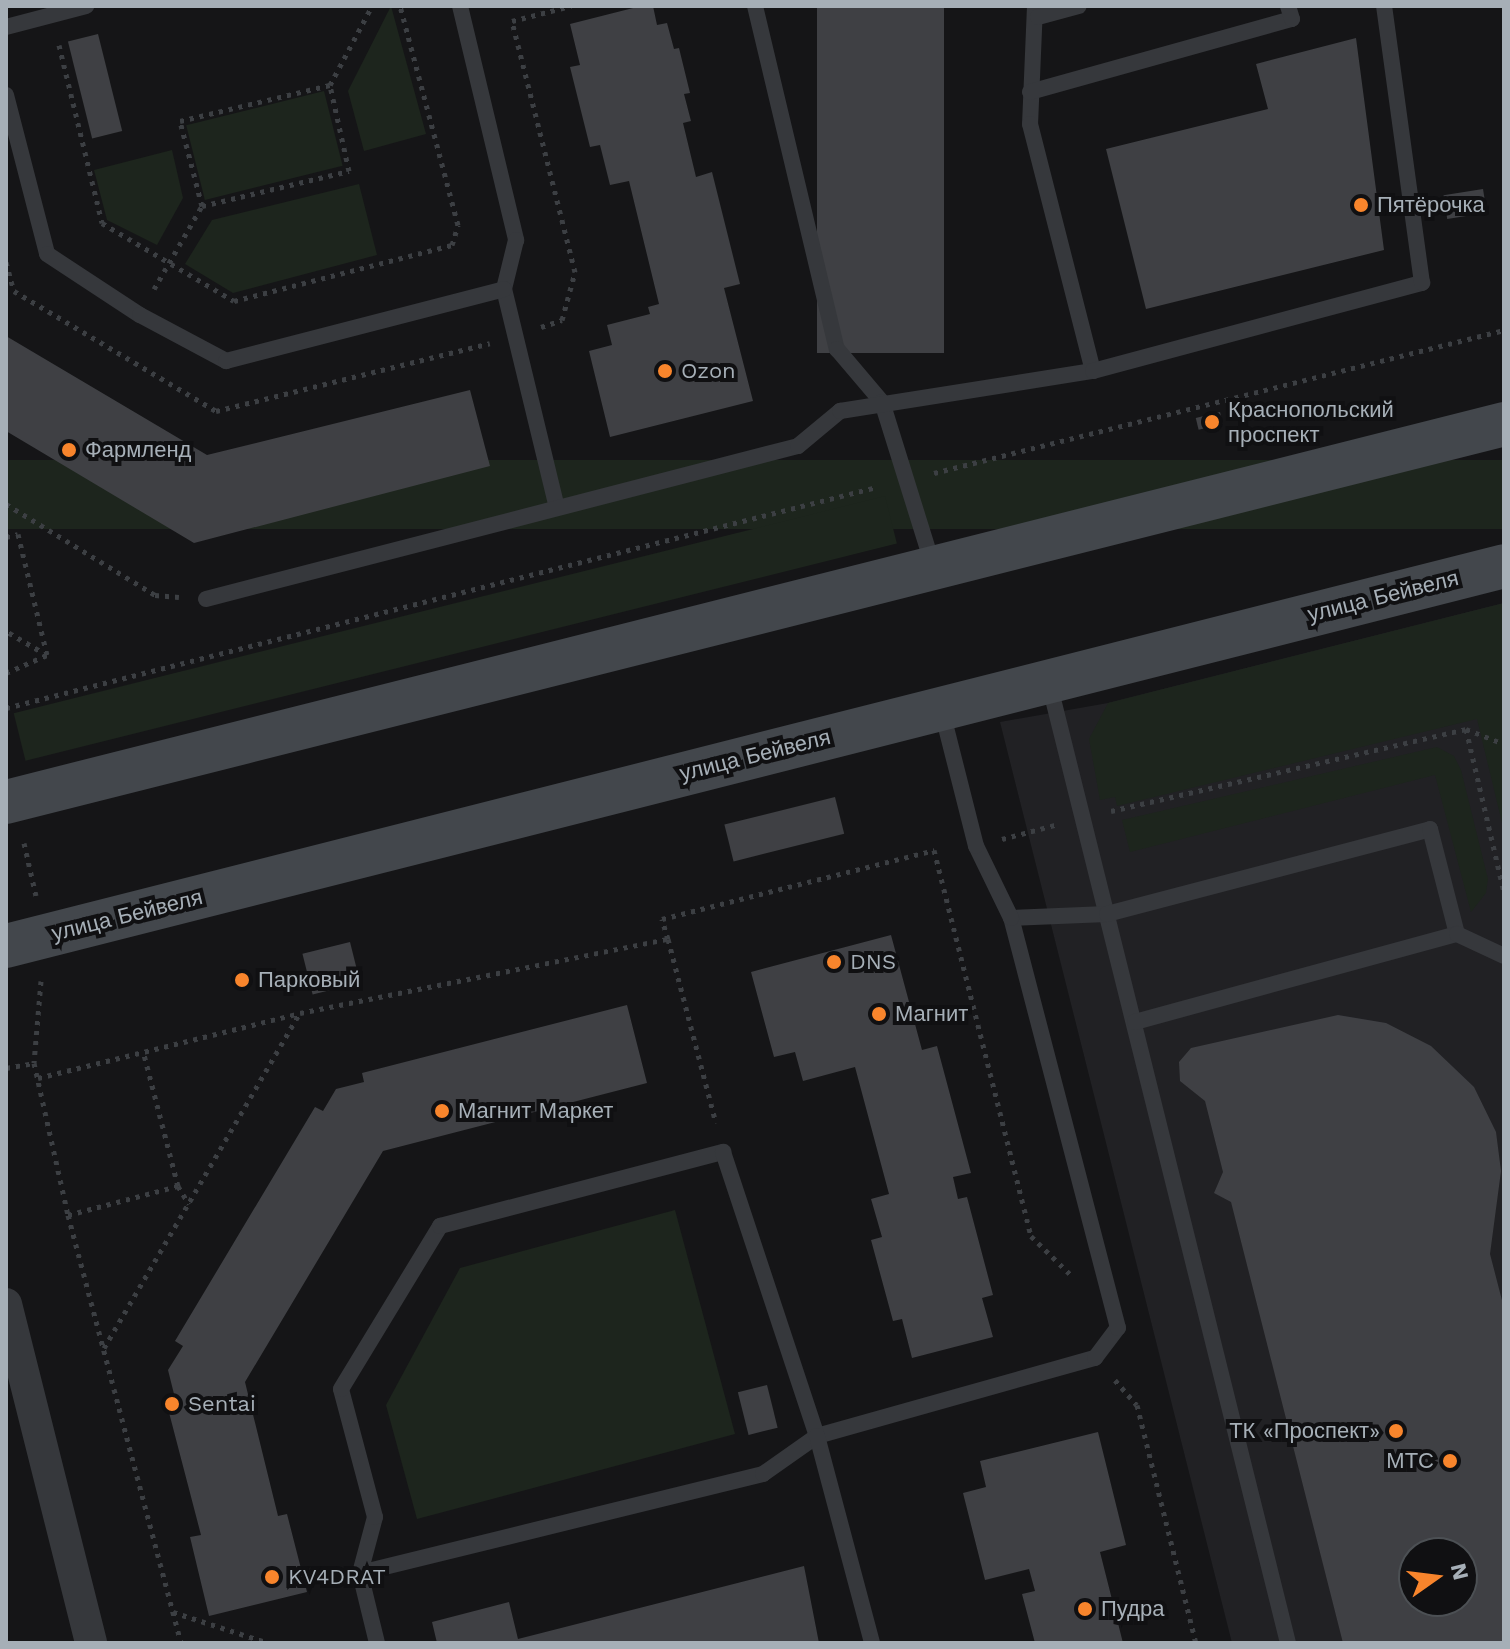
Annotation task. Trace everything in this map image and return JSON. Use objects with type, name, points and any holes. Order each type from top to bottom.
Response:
[{"type":"main road","points":[[10,801],[1504,424]]},
{"type":"main road","name":"улица Бейвеля","points":[[25,940],[1504,566]]},
{"type":"street","points":[[6,1304],[91,1643]]},
{"type":"lane","points":[[6,27],[86,6]]},
{"type":"lane","points":[[460,6],[516,240],[504,289],[557,508]]},
{"type":"lane","points":[[755,6],[837,349],[882,402],[910,479],[934,569]]},
{"type":"lane","points":[[1079,6],[1036,11],[1030,124],[1093,371]]},
{"type":"lane","points":[[1030,92],[1292,19],[1288,6]]},
{"type":"lane","points":[[206,599],[798,446],[840,411],[1093,371],[1422,283],[1384,6]]},
{"type":"lane","points":[[6,95],[47,254],[140,315],[226,361],[504,289]]},
{"type":"lane","points":[[1049,681],[1288,1643]]},
{"type":"lane","points":[[360,1573],[763,1474],[817,1436],[1095,1358],[1118,1328],[1011,918],[976,846],[941,708]]},
{"type":"lane","points":[[1011,918],[1107,914],[1430,829],[1457,934]]},
{"type":"lane","points":[[1135,1022],[1457,934],[1504,956]]},
{"type":"lane","points":[[377,1643],[360,1573],[375,1517],[341,1389],[440,1226],[723,1152],[817,1436],[872,1643]]},
{"type":"path","points":[[202,206],[349,171],[330,85],[372,6]]},
{"type":"path","points":[[59,45],[102,223],[234,301],[452,245],[458,225],[400,6]]},
{"type":"path","points":[[6,262],[14,291],[216,411],[516,336],[562,320],[575,272],[512,21],[571,6]]},
{"type":"path","points":[[140,315],[202,206],[180,121],[330,85]]},
{"type":"path","points":[[6,708],[1504,330]]},
{"type":"path","points":[[6,504],[155,595],[206,599]]},
{"type":"path","points":[[6,537],[18,534],[47,655]]},
{"type":"path","points":[[6,631],[47,655]]},
{"type":"path","points":[[6,673],[47,655]]},
{"type":"path","points":[[1466,729],[1503,873],[1504,892]]},
{"type":"path","points":[[723,1152],[662,919],[934,850],[976,846],[1466,729],[1504,744]]},
{"type":"path","points":[[10,801],[34,1063],[68,1215],[181,1643]]},
{"type":"path","points":[[934,850],[1031,1236],[1078,1282]]},
{"type":"path","points":[[38,1078],[300,1013],[668,939]]},
{"type":"path","points":[[103,1349],[300,1013]]},
{"type":"path","points":[[143,1051],[178,1186],[189,1204]]},
{"type":"path","points":[[6,1068],[34,1063]]},
{"type":"path","points":[[68,1215],[178,1186]]},
{"type":"path","points":[[1095,1358],[1137,1405],[1196,1643]]},
{"type":"path","points":[[173,1612],[269,1643]]},
{"type":"shaded area","points":[[391,6],[426,134],[364,151],[348,91]]},
{"type":"shaded area","points":[[324,91],[343,166],[205,200],[186,125]]},
{"type":"shaded area","points":[[172,150],[183,198],[157,245],[107,220],[94,170]]},
{"type":"shaded area","points":[[359,184],[377,255],[233,293],[185,264],[212,220]]},
{"type":"shaded area","points":[[6,460],[1504,460],[1504,529],[6,529]]},
{"type":"shaded area","points":[[885,496],[897,544],[26,761],[14,713]]},
{"type":"shaded area","points":[[1504,603],[1504,1643],[1232,1643],[1000,722],[1108,703]]},
{"type":"shaded area","points":[[1504,603],[1504,831],[1477,719],[1117,806],[1115,797],[1100,800],[1089,739],[1108,703]]},
{"type":"shaded area","points":[[1437,747],[1454,756],[1461,770],[1488,879],[1486,893],[1471,912],[1435,775],[1130,852],[1122,820]]},
{"type":"shaded area","points":[[675,1210],[735,1434],[417,1519],[386,1405],[460,1268]]},
{"type":"building","points":[[641,6],[653,6],[657,25],[667,23],[674,49],[679,48],[690,93],[684,94],[691,121],[683,123],[696,177],[712,172],[740,284],[724,288],[753,401],[610,437],[589,351],[612,345],[607,325],[650,314],[648,307],[659,304],[629,181],[610,185],[600,145],[590,147],[570,67],[580,65],[570,24]]},
{"type":"building","points":[[817,6],[944,6],[944,353],[817,353]]},
{"type":"building","points":[[98,34],[122,131],[92,139],[68,41]]},
{"type":"building","points":[[1356,38],[1384,250],[1146,309],[1106,149],[1268,109],[1256,64]]},
{"type":"building","points":[[1483,189],[1487,213],[1447,219],[1443,195]]},
{"type":"building","points":[[6,336],[207,455],[470,390],[490,466],[194,543],[6,431]]},
{"type":"building","points":[[1220,412],[1223,424],[1199,430],[1196,418]]},
{"type":"building","points":[[835,797],[844,834],[734,861],[724,825]]},
{"type":"building","points":[[891,935],[922,1050],[937,1046],[971,1173],[953,1177],[958,1199],[967,1197],[993,1295],[982,1298],[993,1337],[912,1358],[902,1319],[893,1321],[871,1240],[882,1237],[871,1199],[889,1194],[855,1067],[803,1081],[795,1052],[774,1057],[751,972]]},
{"type":"building","points":[[350,942],[360,983],[313,995],[302,954]]},
{"type":"building","points":[[627,1005],[647,1083],[383,1151],[245,1382],[278,1516],[287,1514],[307,1592],[209,1616],[190,1537],[201,1535],[166,1401],[175,1398],[168,1370],[183,1346],[175,1341],[315,1107],[323,1111],[336,1089],[364,1082],[362,1073]]},
{"type":"building","name":"ТК «Проспект»","points":[[1338,1015],[1386,1023],[1431,1046],[1474,1087],[1496,1132],[1501,1171],[1490,1254],[1504,1308],[1504,1643],[1343,1643],[1231,1202],[1214,1193],[1223,1172],[1205,1101],[1180,1081],[1179,1062],[1191,1048]]},
{"type":"building","points":[[767,1385],[778,1428],[749,1435],[738,1392]]},
{"type":"building","points":[[1098,1432],[1126,1545],[1100,1552],[1123,1643],[1035,1643],[1022,1594],[1035,1591],[1029,1569],[985,1580],[963,1493],[986,1487],[980,1461]]},
{"type":"building","points":[[804,1566],[819,1643],[437,1643],[432,1622],[509,1602],[518,1639]]},
{"type":"place","name":"Пятёрочка","points":[[1361,205]]},
{"type":"place","name":"Ozon","points":[[665,371]]},
{"type":"place","name":"Краснопольский проспект","points":[[1212,422]]},
{"type":"place","name":"Фармленд","points":[[69,450]]},
{"type":"place","name":"DNS","points":[[834,962]]},
{"type":"place","name":"Парковый","points":[[242,980]]},
{"type":"place","name":"Магнит","points":[[879,1014]]},
{"type":"place","name":"Магнит Маркет","points":[[442,1111]]},
{"type":"place","name":"Sentai","points":[[172,1404]]},
{"type":"place","name":"ТК «Проспект»","points":[[1396,1431]]},
{"type":"place","name":"МТС","points":[[1450,1461]]},
{"type":"place","name":"KV4DRAT","points":[[272,1577]]},
{"type":"place","name":"Пудра","points":[[1085,1609]]}]
